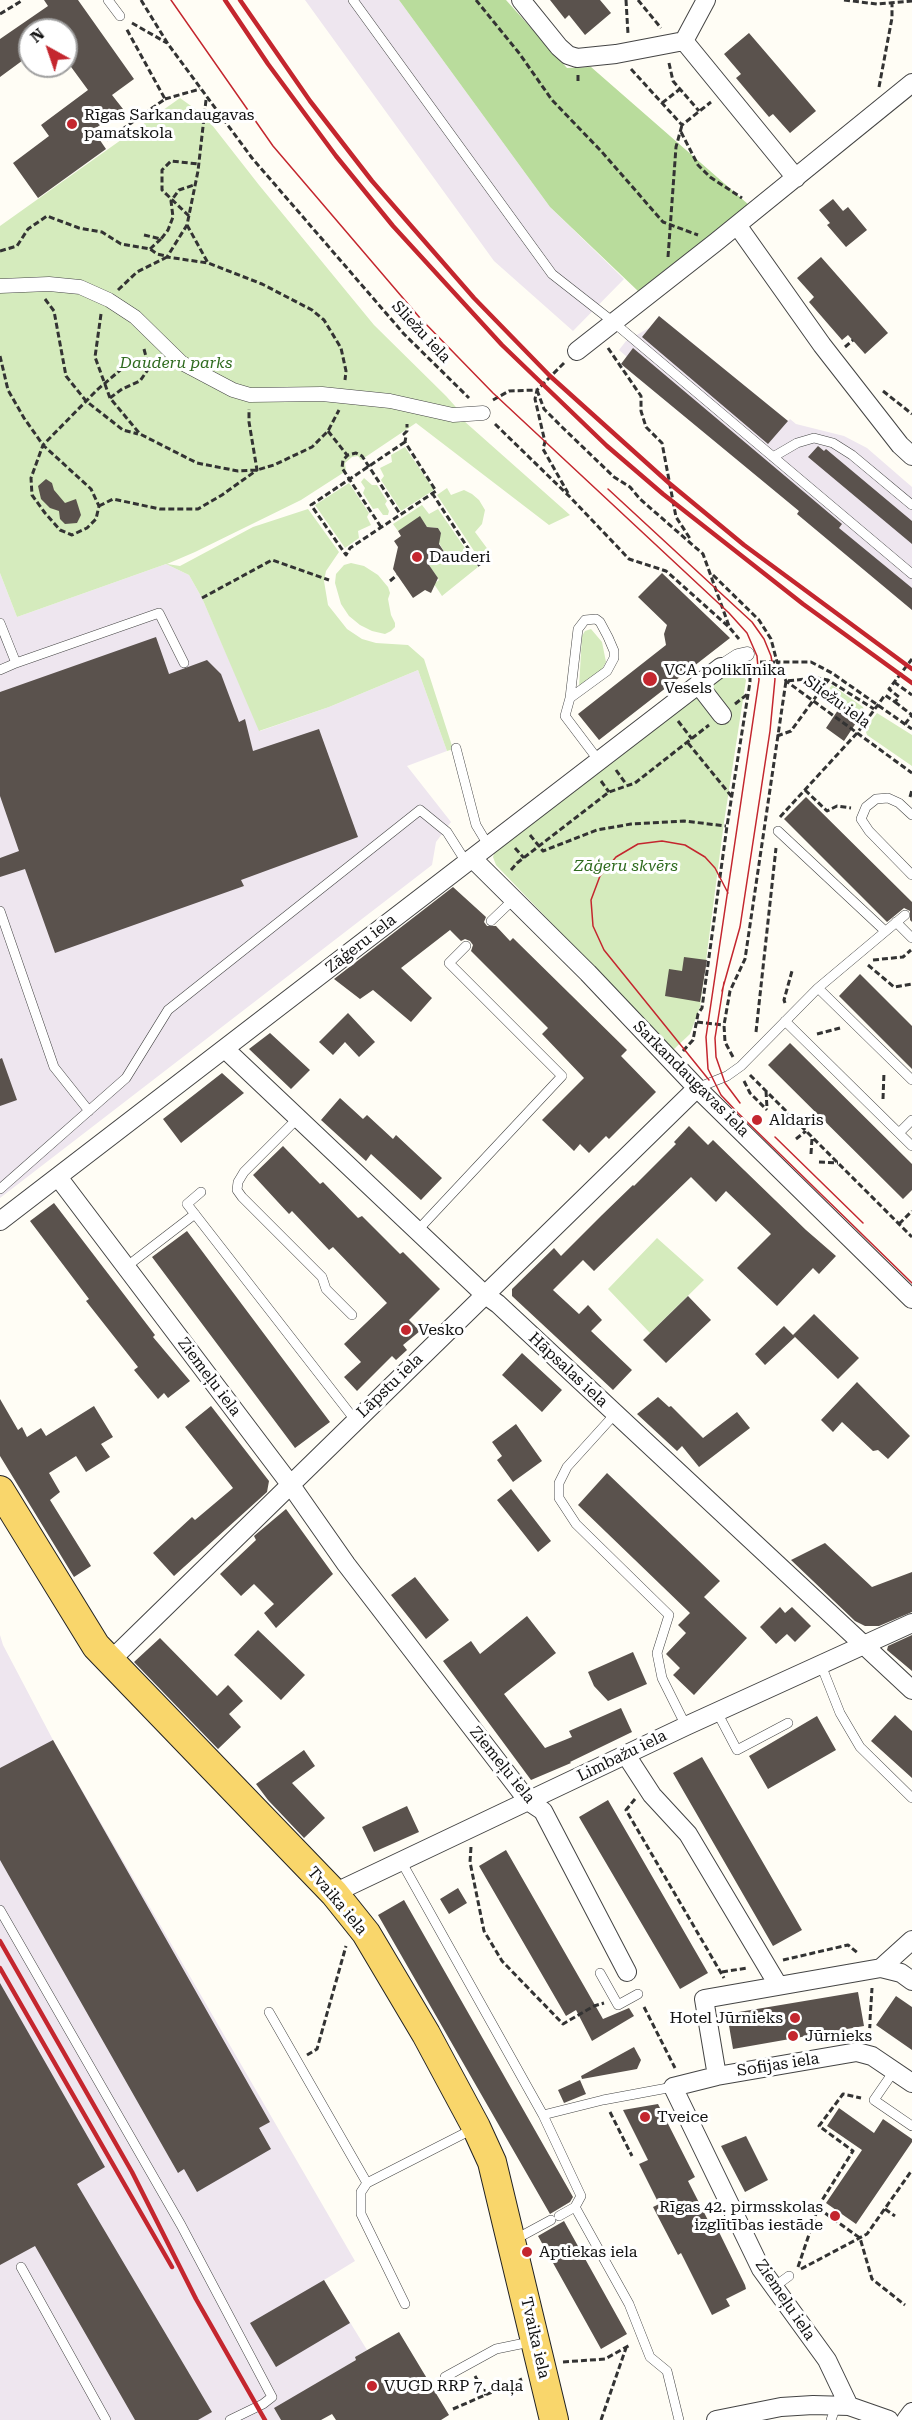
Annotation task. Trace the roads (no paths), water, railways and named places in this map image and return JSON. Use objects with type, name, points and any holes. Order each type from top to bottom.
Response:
[{"type":"main road","name":"Tvaika iela","points":[[0,1490],[96,1646],[354,1915],[426,2034],[476,2127],[492,2162],[554,2420]]},
{"type":"street","points":[[521,0],[568,55],[577,58],[674,43],[706,0]]},
{"type":"street","points":[[674,43],[724,92],[796,178]]},
{"type":"street","points":[[577,351],[612,321],[759,208],[912,83]]},
{"type":"street","points":[[737,225],[822,345],[900,445],[912,456]]},
{"type":"street","points":[[0,286],[80,286],[109,300],[135,317],[182,363],[233,390],[250,395],[322,394],[390,401],[453,415],[481,411]]},
{"type":"street","points":[[721,667],[738,656],[748,658]]},
{"type":"street","name":"Zāģeru iela","points":[[0,1221],[721,667]]},
{"type":"street","points":[[698,684],[723,715]]},
{"type":"street","name":"Sarkandaugavas iela","points":[[469,860],[514,899],[697,1088],[912,1299]]},
{"type":"street","name":"Hāpsalas iela","points":[[225,1049],[417,1232],[484,1294],[498,1304],[912,1690]]},
{"type":"street","name":"Lāpstu iela","points":[[110,1661],[697,1088]]},
{"type":"street","name":"Ziemeļu iela","points":[[58,1178],[290,1484],[346,1564],[528,1801],[543,1811],[627,1972]]},
{"type":"street","name":"Limbažu iela","points":[[334,1893],[686,1726],[912,1623]]},
{"type":"street","points":[[626,1755],[646,1786],[688,1834],[778,1985]]},
{"type":"street","points":[[881,1968],[912,1940]]},
{"type":"street","points":[[717,2076],[705,1999],[881,1968],[901,1973],[912,1981]]},
{"type":"street","name":"Sofijas iela","points":[[673,2087],[717,2076],[857,2052],[872,2056],[912,2083]]},
{"type":"street","name":"Ziemeļu iela","points":[[673,2087],[761,2269],[782,2282],[826,2360],[838,2411]]},
{"type":"street","points":[[716,2420],[781,2407],[838,2411],[889,2420]]},
{"type":"street","points":[[906,2420],[912,2412]]},
{"type":"lane","points":[[108,0],[120,16]]},
{"type":"lane","points":[[353,0],[552,274],[612,321],[912,574]]},
{"type":"lane","points":[[773,458],[797,443],[814,438],[833,443],[852,455],[912,505]]},
{"type":"lane","points":[[0,670],[159,613],[184,663]]},
{"type":"lane","points":[[570,698],[607,671],[614,658],[614,651],[608,637],[600,622],[596,620],[585,620],[578,629],[570,698],[565,716],[599,761]]},
{"type":"lane","points":[[0,623],[16,663]]},
{"type":"lane","points":[[456,748],[476,825],[488,845]]},
{"type":"lane","points":[[912,815],[899,803],[888,798],[876,799],[865,809],[861,819],[868,831],[912,875]]},
{"type":"lane","points":[[0,1189],[126,1078],[168,1010],[420,810],[447,832],[469,860]]},
{"type":"lane","points":[[778,831],[885,931]]},
{"type":"lane","points":[[492,921],[514,899]]},
{"type":"lane","points":[[0,911],[54,1067],[89,1111]]},
{"type":"lane","points":[[697,1088],[727,1076],[741,1066],[818,988],[905,915]]},
{"type":"lane","points":[[896,922],[912,938]]},
{"type":"lane","points":[[417,1232],[562,1076],[448,963],[466,946]]},
{"type":"lane","points":[[818,988],[912,1080]]},
{"type":"lane","points":[[788,1018],[804,1038],[912,1146]]},
{"type":"lane","points":[[298,1118],[244,1172],[238,1182],[237,1190],[322,1277],[326,1289],[352,1315]]},
{"type":"lane","points":[[899,1133],[912,1120]]},
{"type":"lane","points":[[201,1192],[187,1204],[355,1420]]},
{"type":"lane","points":[[126,1267],[195,1214]]},
{"type":"lane","points":[[615,1414],[567,1467],[559,1483],[559,1498],[576,1524],[669,1616],[657,1653],[662,1678],[686,1726]]},
{"type":"lane","points":[[821,1665],[840,1713],[860,1748],[912,1798]]},
{"type":"lane","points":[[717,1712],[737,1750],[788,1723]]},
{"type":"lane","points":[[401,1861],[543,2115],[581,2196],[575,2207],[512,2242]]},
{"type":"lane","points":[[0,1910],[181,2225],[272,2397],[263,2404],[230,2420]]},
{"type":"lane","points":[[600,1973],[618,2005],[638,1994]]},
{"type":"lane","points":[[269,2012],[368,2183]]},
{"type":"lane","points":[[894,2071],[874,2100],[912,2126]]},
{"type":"lane","points":[[543,2115],[603,2100],[673,2087]]},
{"type":"lane","points":[[405,2304],[361,2214],[361,2192],[368,2183],[476,2127]]},
{"type":"lane","points":[[575,2207],[629,2304],[650,2357],[667,2370],[679,2420]]},
{"type":"lane","points":[[21,2267],[106,2420]]},
{"type":"lane","points":[[445,2377],[496,2349],[536,2341]]},
{"type":"tram line","points":[[171,0],[273,146],[420,318],[493,393],[729,613],[747,633],[757,656],[759,680],[706,1037],[708,1069],[721,1095],[738,1113],[912,1283]]},
{"type":"tram line","points":[[608,489],[752,622],[764,639],[771,656],[775,679],[770,731],[740,927],[722,991]]},
{"type":"tram line","points":[[709,1080],[604,950],[593,926],[591,900],[600,876],[616,857],[638,844],[662,841],[685,845],[705,857],[715,868],[728,893]]},
{"type":"tram line","points":[[724,982],[715,1038],[716,1057],[725,1083],[740,1103]]},
{"type":"tram line","points":[[775,1137],[863,1223]]},
{"type":"railway","points":[[225,0],[268,64],[336,156],[393,226],[502,345],[607,446],[663,494],[803,604],[912,683]]},
{"type":"railway","points":[[240,0],[310,101],[372,181],[474,298],[550,376],[669,483],[744,545],[912,669]]},
{"type":"railway","points":[[0,1941],[132,2172],[196,2299],[265,2420]]},
{"type":"railway","points":[[0,1968],[172,2267]]},
{"type":"place","name":"Rīgas Sarkandaugavas pamatskola","points":[[72,124]]},
{"type":"place","name":"Dauderi","points":[[417,557]]},
{"type":"place","name":"VCA poliklīnika Vesels","points":[[650,679]]},
{"type":"place","name":"Aldaris","points":[[757,1120]]},
{"type":"place","name":"Vesko","points":[[406,1330]]},
{"type":"place","name":"Hotel Jūrnieks","points":[[795,2018]]},
{"type":"place","name":"Jūrnieks","points":[[793,2036]]},
{"type":"place","name":"Tveice","points":[[645,2117]]},
{"type":"place","name":"Rīgas 42. pirmsskolas izglītības iestāde","points":[[835,2216]]},
{"type":"place","name":"Aptiekas iela","points":[[527,2252]]},
{"type":"place","name":"VUGD RRP 7. daļa","points":[[372,2386]]},
{"type":"park label","name":"Dauderu parks","points":[[176,363]]},
{"type":"park label","name":"Zāģeru skvērs","points":[[626,866]]}]
